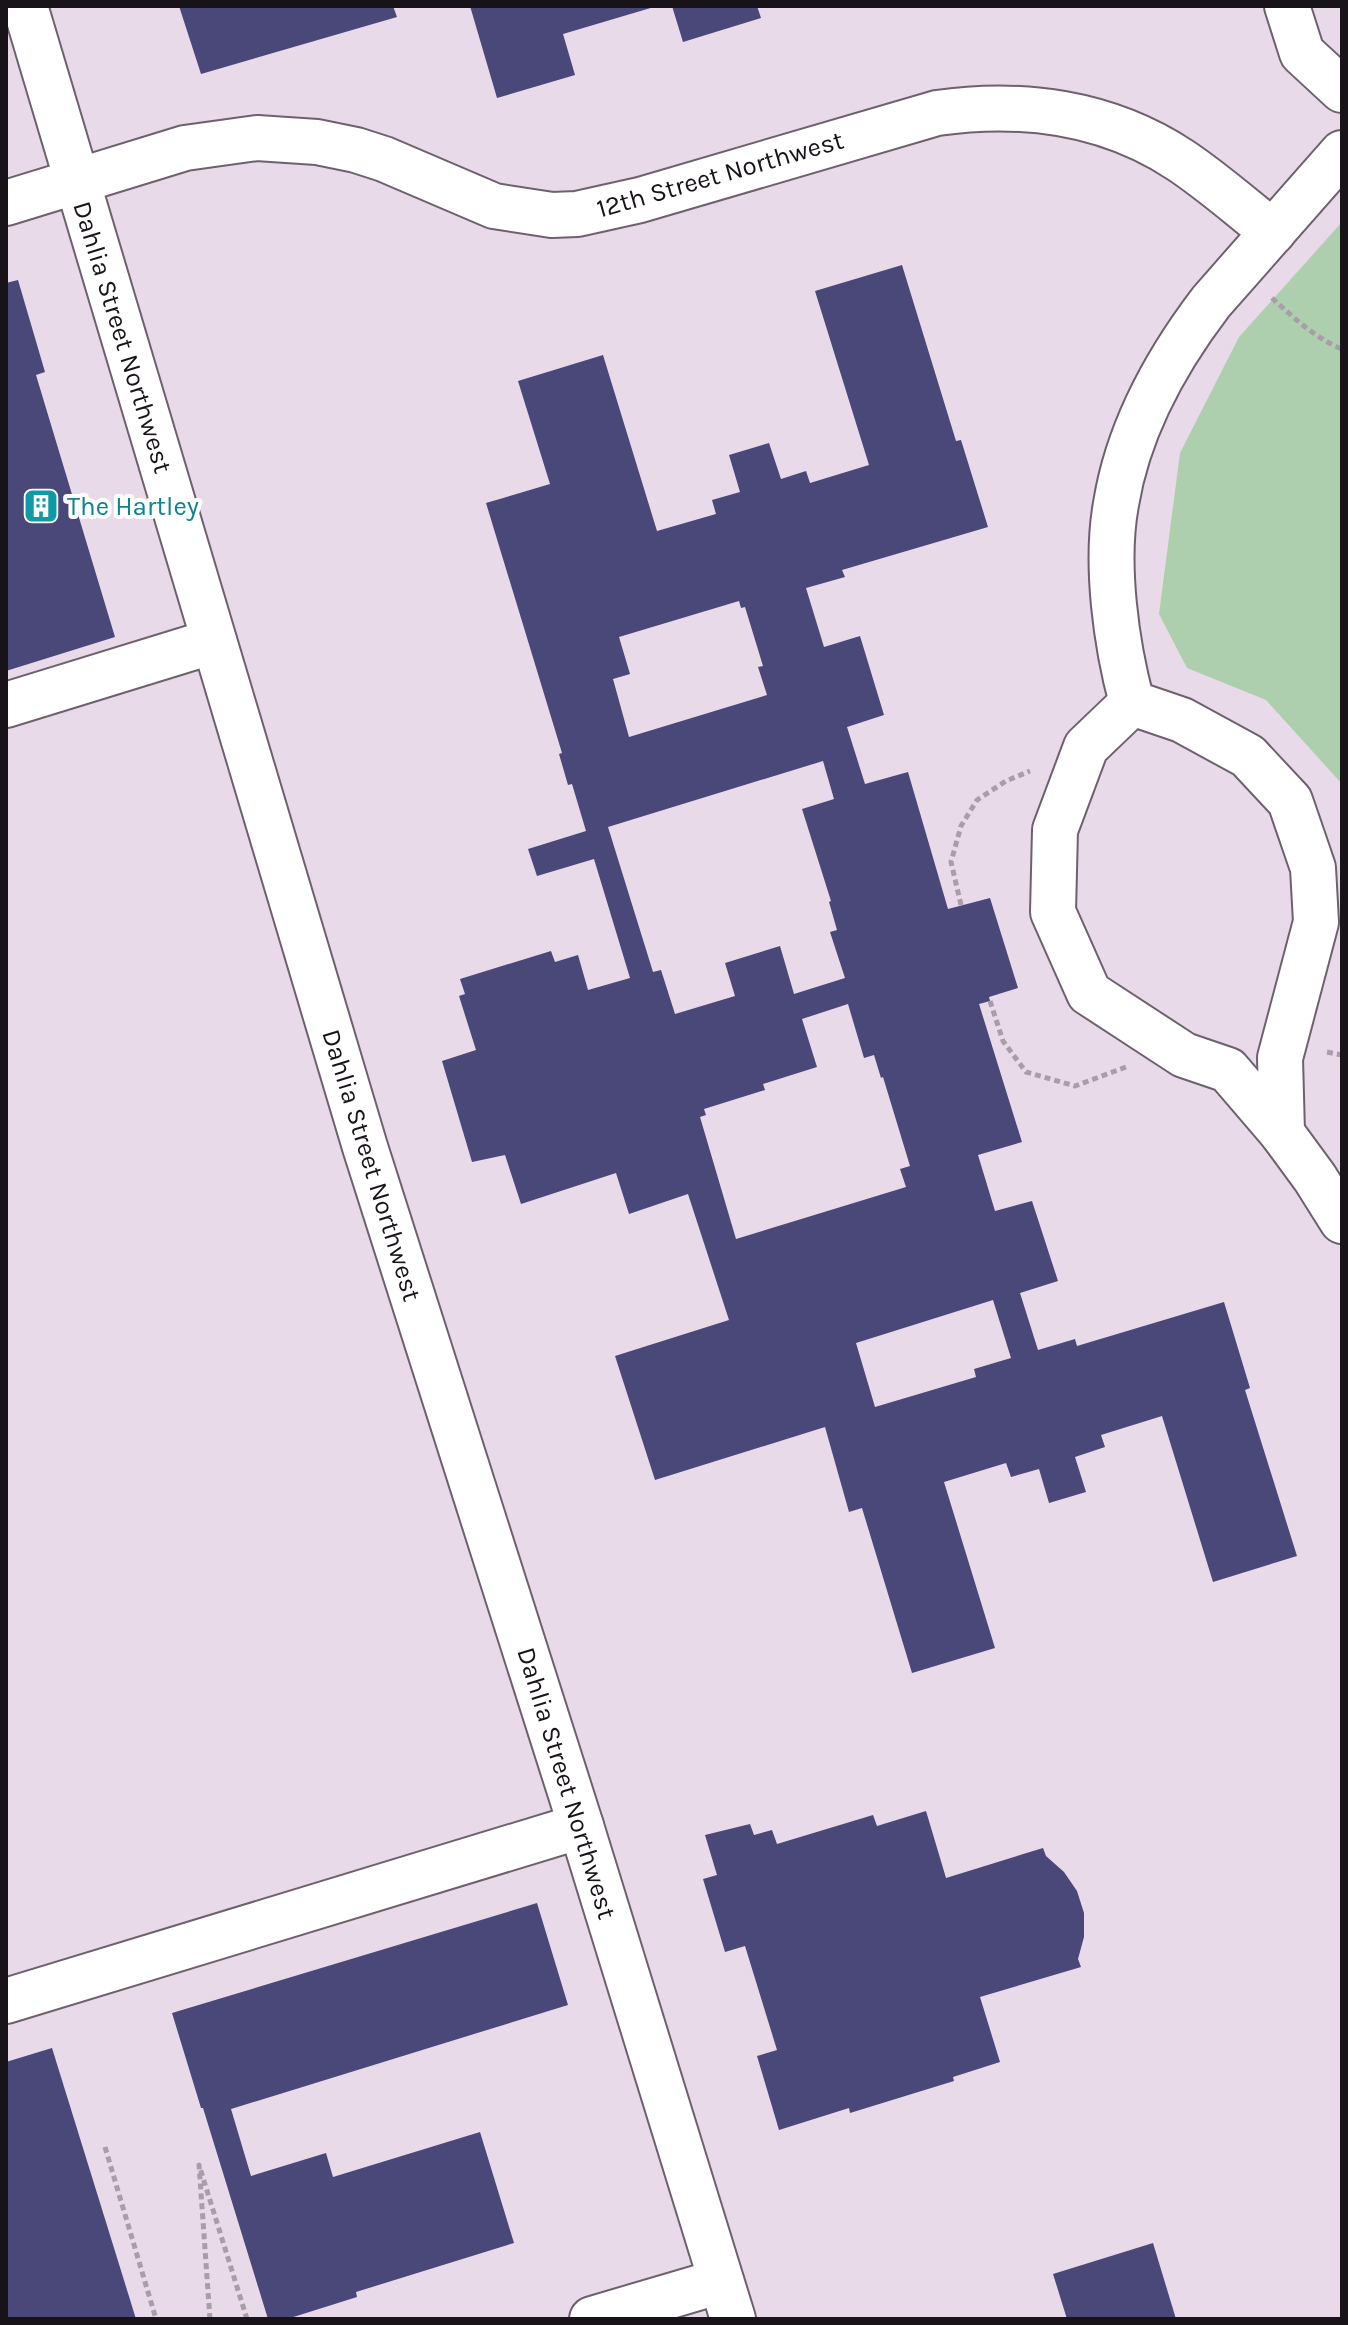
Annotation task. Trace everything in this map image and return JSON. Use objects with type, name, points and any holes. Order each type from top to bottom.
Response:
[{"type":"street","name":"Dahlia Street Northwest","points":[[25,6],[365,1147],[581,1826],[727,2300]]},
{"type":"street","points":[[1287,6],[1302,53],[1342,90]]},
{"type":"street","name":"12th Street Northwest","points":[[6,203],[185,148],[236,140],[288,139],[343,148],[384,159],[494,206],[552,215],[577,214],[664,193],[937,113],[1014,107],[1095,121],[1137,135],[1181,160],[1273,232]]},
{"type":"street","points":[[1132,703],[1119,641],[1113,576],[1115,504],[1128,458],[1158,381],[1174,353],[1211,302],[1342,153]]},
{"type":"street","points":[[6,705],[74,667],[214,641]]},
{"type":"street","points":[[1132,703],[1182,720],[1248,756],[1290,801],[1313,868],[1316,922],[1280,1058],[1282,1133]]},
{"type":"street","points":[[1132,703],[1086,747],[1055,830],[1053,912],[1089,993],[1184,1055],[1228,1070],[1282,1133],[1342,1221]]},
{"type":"street","points":[[1184,1055],[1240,1052],[1289,1027]]},
{"type":"street","points":[[6,2001],[581,1826]]},
{"type":"street","points":[[592,2319],[727,2300]]},
{"type":"path","points":[[1269,295],[1327,343],[1342,349]]},
{"type":"path","points":[[961,905],[951,862],[961,826],[977,800],[1006,781],[1035,769]]},
{"type":"path","points":[[990,1001],[1003,1041],[1026,1072],[1075,1086],[1130,1066]]},
{"type":"path","points":[[105,2147],[156,2319]]},
{"type":"path","points":[[210,2319],[199,2165],[247,2319]]},
{"type":"green space","points":[[1342,222],[1342,784],[1266,700],[1187,668],[1159,614],[1180,453],[1239,337]]},
{"type":"building","points":[[179,6],[393,6],[397,17],[201,74]]},
{"type":"building","points":[[470,6],[654,7],[563,34],[575,75],[497,98]]},
{"type":"building","points":[[672,6],[757,6],[761,18],[683,42]]},
{"type":"building","points":[[902,265],[956,441],[961,440],[988,527],[842,570],[845,577],[806,588],[824,647],[860,636],[884,715],[847,727],[865,784],[908,772],[948,909],[990,898],[1018,988],[989,997],[990,1001],[979,1004],[1022,1142],[978,1155],[995,1211],[1032,1201],[1058,1281],[1020,1293],[1038,1350],[1075,1339],[1077,1346],[1224,1302],[1250,1388],[1245,1390],[1297,1556],[1213,1582],[1162,1416],[1101,1435],[1105,1447],[1075,1457],[1086,1492],[1049,1503],[1039,1469],[1011,1477],[1006,1463],[944,1482],[995,1648],[912,1673],[862,1508],[849,1512],[825,1427],[655,1480],[615,1356],[729,1320],[688,1194],[629,1214],[616,1173],[521,1204],[505,1155],[472,1162],[442,1061],[476,1050],[459,996],[465,994],[460,979],[551,951],[555,962],[578,955],[588,990],[630,978],[594,859],[537,876],[528,849],[586,831],[572,784],[568,785],[559,754],[562,753],[486,503],[550,484],[518,381],[603,355],[657,531],[716,514],[712,500],[740,492],[729,455],[769,443],[781,479],[806,471],[810,483],[869,465],[815,291]],"holes":[[[739,601],[741,608],[745,607],[763,666],[758,667],[767,695],[629,737],[613,679],[630,674],[619,637]],[[823,761],[834,799],[802,809],[831,901],[837,930],[830,932],[845,978],[794,994],[780,946],[725,963],[735,996],[675,1014],[661,970],[653,972],[608,827]],[[848,1004],[864,1058],[874,1055],[883,1077],[910,1166],[900,1169],[906,1187],[736,1239],[700,1117],[706,1115],[704,1109],[765,1090],[763,1084],[817,1067],[802,1019]],[[993,1300],[1011,1358],[974,1369],[976,1377],[875,1407],[856,1343]]]},
{"type":"building","name":"The Hartley","points":[[18,280],[45,372],[36,375],[115,637],[6,671],[6,283]]},
{"type":"building","points":[[926,1811],[946,1878],[1043,1848],[1046,1856],[1064,1872],[1077,1891],[1084,1913],[1084,1937],[1078,1959],[1081,1967],[980,1997],[1000,2062],[953,2077],[954,2081],[850,2113],[849,2108],[779,2130],[757,2056],[777,2050],[745,1946],[725,1952],[703,1879],[717,1875],[705,1835],[750,1824],[754,1835],[772,1830],[777,1844],[873,1815],[877,1826]]},
{"type":"building","points":[[537,1903],[568,2005],[231,2109],[251,2176],[326,2153],[333,2177],[480,2132],[514,2243],[356,2292],[357,2297],[287,2319],[268,2319],[172,2013]]},
{"type":"building","points":[[52,2048],[136,2319],[6,2319],[6,2062]]},
{"type":"building","points":[[1153,2243],[1176,2319],[1067,2319],[1053,2274]]},
{"type":"place","name":"The Hartley","points":[[41,506]]}]
